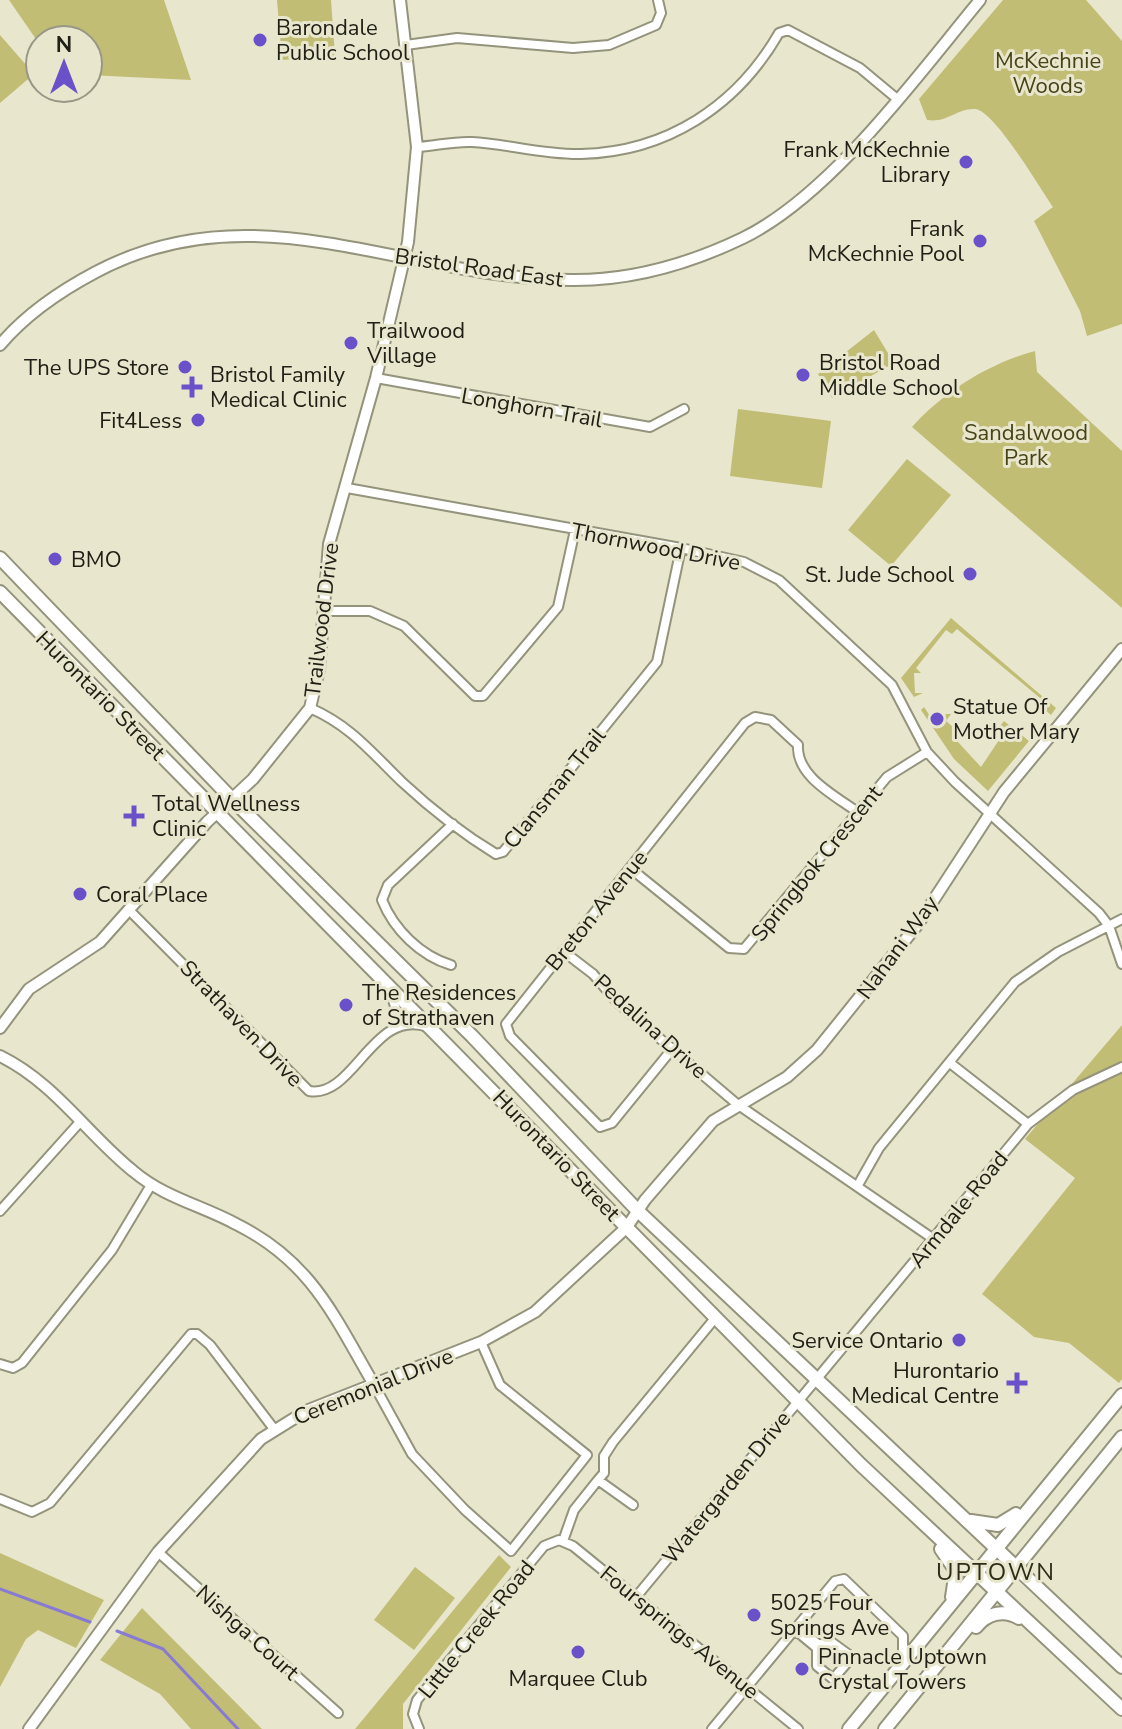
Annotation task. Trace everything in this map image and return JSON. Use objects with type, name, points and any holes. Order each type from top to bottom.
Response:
[{"type":"main road","name":"Hurontario Street","points":[[0,558],[232,799],[472,1036],[638,1211],[1122,1667]]},
{"type":"main road","name":"Hurontario Street","points":[[0,592],[798,1400],[1122,1709]]},
{"type":"main road","points":[[849,1729],[1122,1395]]},
{"type":"main road","points":[[885,1729],[1122,1437]]},
{"type":"main road","points":[[947,1504],[974,1524],[998,1525],[1015,1515],[1033,1492],[1047,1486]]},
{"type":"main road","points":[[934,1532],[937,1545],[956,1571],[956,1586],[945,1610]]},
{"type":"main road","points":[[945,1655],[956,1651],[981,1621],[994,1614],[1009,1612],[1039,1632]]},
{"type":"street","name":"Trailwood Drive","points":[[0,1028],[29,989],[100,942],[166,866],[232,799],[310,708],[319,670],[329,544],[347,488],[405,258],[417,147],[400,0]]},
{"type":"street","points":[[406,45],[457,38],[573,48],[609,45],[656,25],[661,13],[658,0]]},
{"type":"street","name":"Bristol Road East","points":[[0,345],[42,306],[81,280],[161,246],[249,234],[299,238],[502,274],[573,280],[637,274],[700,257],[745,237],[795,205],[837,166],[980,0]]},
{"type":"street","points":[[417,147],[471,142],[581,154],[647,145],[708,114],[738,89],[779,33],[788,30],[860,68],[896,98]]},
{"type":"street","name":"Longhorn Trail","points":[[376,378],[650,427],[684,409]]},
{"type":"street","name":"Thornwood Drive","points":[[347,488],[681,548],[744,562],[779,580],[892,685],[927,752],[1083,897],[1109,926],[1122,964]]},
{"type":"street","points":[[323,611],[370,611],[404,626],[475,696],[483,696],[558,607],[575,530]]},
{"type":"street","name":"Clansman Trail","points":[[310,708],[332,718],[373,749],[402,782],[496,854],[507,848],[657,662],[681,548]]},
{"type":"street","name":"Nahani Way","points":[[638,1211],[700,1135],[737,1104],[787,1077],[817,1050],[918,924],[989,812],[1122,649]]},
{"type":"street","name":"Breton Avenue","points":[[673,1048],[612,1123],[603,1127],[595,1124],[506,1029],[508,1019],[745,723],[755,717],[771,720],[794,740],[802,765],[811,777],[856,811]]},
{"type":"street","name":"Springbok Crescent","points":[[630,868],[729,948],[744,949],[887,777],[927,752]]},
{"type":"street","points":[[451,965],[428,958],[391,919],[382,900],[388,885],[453,824]]},
{"type":"street","name":"Strathaven Drive","points":[[130,911],[309,1091],[324,1090],[347,1074],[395,1025]]},
{"type":"street","points":[[858,1185],[879,1148],[1021,977],[1122,919]]},
{"type":"street","name":"Pedalina Drive","points":[[563,951],[593,974],[618,1003],[737,1104],[932,1238]]},
{"type":"street","points":[[385,984],[394,997],[395,1025],[409,1023],[431,1028]]},
{"type":"street","points":[[0,1056],[55,1092],[80,1122],[151,1185],[176,1201],[239,1225],[267,1242],[329,1303],[412,1454],[465,1510],[511,1551],[587,1455],[500,1385],[481,1342]]},
{"type":"street","points":[[950,1063],[1028,1124]]},
{"type":"street","name":"Armdale Road","points":[[815,1378],[921,1256],[932,1238],[1028,1124],[1073,1090],[1122,1067]]},
{"type":"street","points":[[0,1211],[80,1122]]},
{"type":"street","points":[[0,1364],[13,1368],[22,1363],[112,1250],[151,1185]]},
{"type":"street","name":"Ceremonial Drive","points":[[29,1729],[158,1552],[274,1429],[306,1411],[481,1342],[535,1312],[627,1227],[638,1211]]},
{"type":"street","points":[[561,1540],[574,1510],[604,1473],[604,1456],[716,1317]]},
{"type":"street","points":[[0,1499],[32,1512],[50,1503],[191,1334],[197,1334],[210,1345],[274,1429]]},
{"type":"street","name":"Watergarden Drive","points":[[636,1597],[815,1378]]},
{"type":"street","points":[[598,1480],[633,1505]]},
{"type":"street","name":"Foursprings Avenue","points":[[561,1540],[798,1729]]},
{"type":"street","name":"Little Creek Road","points":[[419,1729],[413,1714],[417,1700],[544,1546],[561,1540]]},
{"type":"street","name":"Nishga Court","points":[[158,1552],[338,1713]]},
{"type":"street","points":[[712,1729],[829,1586],[844,1579],[903,1636],[905,1651],[901,1665]]},
{"type":"street","points":[[795,1628],[819,1645],[830,1641],[852,1657],[833,1679],[817,1666],[817,1648],[795,1628]]},
{"type":"green space","points":[[9,0],[164,0],[191,80],[104,76],[104,24],[26,24]]},
{"type":"green space","points":[[277,0],[331,0],[335,56],[282,60]]},
{"type":"green space","name":"McKechnie Woods","points":[[1003,0],[1086,0],[1122,41],[1122,324],[1087,336],[1080,311],[1034,221],[1053,207],[1016,151],[983,113],[969,109],[941,119],[927,120],[919,99]]},
{"type":"green space","points":[[0,35],[24,63],[24,83],[0,103]]},
{"type":"green space","points":[[874,330],[894,363],[832,398],[818,374]]},
{"type":"green space","name":"Sandalwood Park","points":[[1035,351],[1037,372],[1122,451],[1122,608],[912,427],[968,380],[1001,363]]},
{"type":"green space","points":[[738,409],[831,421],[822,488],[730,476]]},
{"type":"green space","points":[[907,459],[951,495],[891,566],[848,530]]},
{"type":"green space","points":[[951,618],[1056,708],[1051,715],[1043,708],[1046,703],[957,629],[952,634],[946,630],[916,668],[921,673],[914,673],[915,693],[923,693],[914,697],[901,678]]},
{"type":"green space","points":[[924,707],[936,725],[946,714],[951,714],[946,721],[960,733],[958,742],[981,767],[1001,737],[996,731],[1004,721],[1029,741],[988,791],[954,759],[921,710]]},
{"type":"green space","points":[[1122,1025],[1122,1379],[1119,1383],[1069,1343],[1034,1337],[982,1294],[1075,1178],[1025,1139]]},
{"type":"green space","points":[[0,1553],[104,1600],[76,1648],[38,1630],[26,1639],[0,1687]]},
{"type":"green space","points":[[499,1555],[511,1567],[403,1704],[403,1729],[355,1729]]},
{"type":"green space","points":[[415,1567],[455,1598],[414,1650],[374,1620]]},
{"type":"green space","points":[[142,1608],[262,1729],[191,1729],[160,1694],[100,1660]]},
{"type":"waterway","points":[[0,1589],[90,1622]]},
{"type":"waterway","points":[[117,1631],[163,1649],[238,1729]]},
{"type":"place","name":"Barondale Public School","points":[[260,40]]},
{"type":"place","name":"Frank McKechnie Library","points":[[966,162]]},
{"type":"place","name":"Frank McKechnie Pool","points":[[980,241]]},
{"type":"place","name":"Trailwood Village","points":[[351,343]]},
{"type":"place","name":"The UPS Store","points":[[185,367]]},
{"type":"place","name":"Bristol Road Middle School","points":[[803,375]]},
{"type":"place","name":"Bristol Family Medical Clinic","points":[[192,387]]},
{"type":"place","name":"Fit4Less","points":[[198,420]]},
{"type":"place","name":"BMO","points":[[55,559]]},
{"type":"place","name":"St. Jude School","points":[[970,574]]},
{"type":"place","name":"Statue Of Mother Mary","points":[[937,719]]},
{"type":"place","name":"Total Wellness Clinic","points":[[134,816]]},
{"type":"place","name":"Coral Place","points":[[80,894]]},
{"type":"place","name":"The Residences of Strathaven","points":[[346,1005]]},
{"type":"place","name":"Service Ontario","points":[[959,1340]]},
{"type":"place","name":"Hurontario Medical Centre","points":[[1017,1383]]},
{"type":"place","name":"5025 Four Springs Ave","points":[[754,1615]]},
{"type":"place","name":"Marquee Club","points":[[578,1652]]},
{"type":"place","name":"Pinnacle Uptown Crystal Towers","points":[[802,1669]]},
{"type":"district","name":"UPTOWN","points":[[996,1572]]}]
